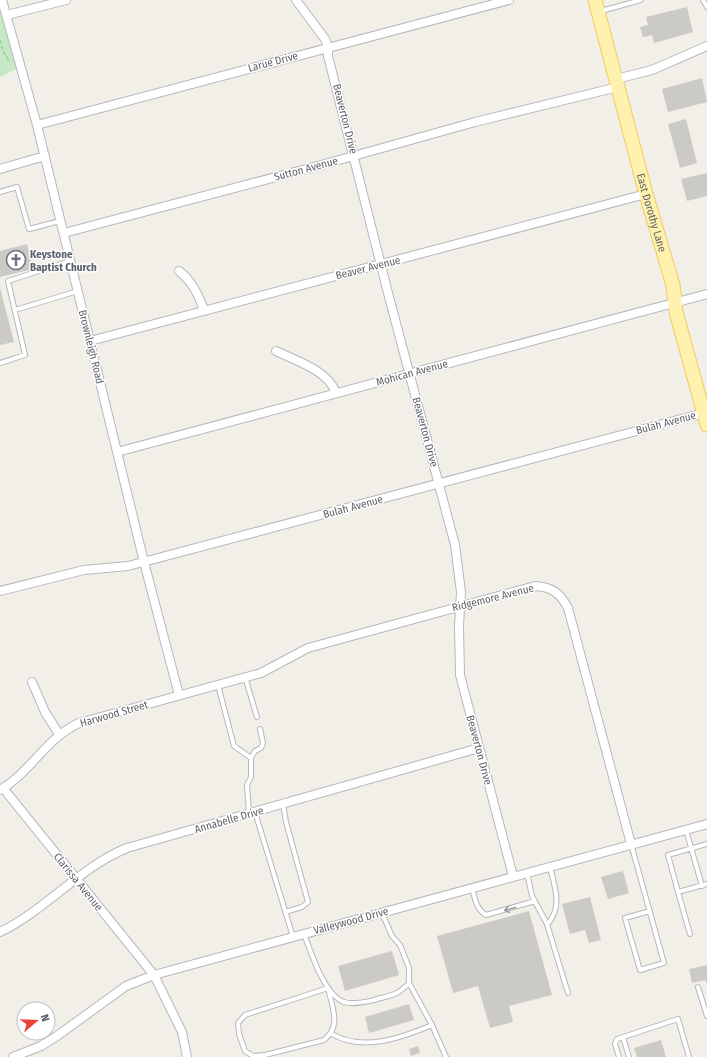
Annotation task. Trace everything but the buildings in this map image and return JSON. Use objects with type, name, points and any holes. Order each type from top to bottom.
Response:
[{"type":"main road","name":"East Dorothy Lane","points":[[597,6],[646,194],[673,285],[676,312],[705,419]]},
{"type":"street","name":"Brownleigh Road","points":[[2,0],[38,125],[116,452],[179,695]]},
{"type":"street","points":[[7,15],[66,0]]},
{"type":"street","name":"Beaverton Drive","points":[[296,0],[315,23],[328,47],[327,51],[455,544],[459,569],[460,606],[458,645],[460,675],[513,876]]},
{"type":"street","name":"Larue Drive","points":[[38,125],[510,0]]},
{"type":"street","name":"Sutton Avenue","points":[[64,233],[570,97],[617,83],[652,70],[707,46]]},
{"type":"street","points":[[0,169],[45,156]]},
{"type":"street","name":"Beaver Avenue","points":[[90,341],[646,194]]},
{"type":"street","points":[[179,270],[198,293],[204,310]]},
{"type":"street","name":"Mohican Avenue","points":[[116,452],[707,294]]},
{"type":"street","points":[[276,351],[325,377],[333,384],[336,393]]},
{"type":"street","name":"Bulah Avenue","points":[[0,591],[84,570],[128,566],[439,484],[705,419]]},
{"type":"street","name":"Ridgemore Avenue","points":[[179,695],[272,668],[294,654],[308,648],[535,586],[553,589],[564,600],[568,608],[631,844]]},
{"type":"street","points":[[32,682],[45,712],[59,734]]},
{"type":"street","name":"Harwood Street","points":[[1,789],[18,776],[59,734],[79,723],[179,695]]},
{"type":"street","name":"Annabelle Drive","points":[[0,932],[34,912],[112,854],[127,848],[479,748]]},
{"type":"street","name":"Clarissa Avenue","points":[[1,789],[154,975],[182,1032],[187,1057]]},
{"type":"street","name":"Valleywood Drive","points":[[13,1057],[41,1046],[57,1036],[126,986],[154,975],[707,824]]},
{"type":"lane","points":[[597,6],[641,0]]},
{"type":"lane","points":[[703,0],[707,7]]},
{"type":"lane","points":[[0,192],[17,188],[29,229],[61,220]]},
{"type":"lane","points":[[0,363],[25,355],[8,281],[70,261]]},
{"type":"lane","points":[[14,310],[78,291]]},
{"type":"lane","points":[[245,677],[256,717]]},
{"type":"lane","points":[[217,684],[234,746],[251,758]]},
{"type":"lane","points":[[260,729],[263,742],[261,748],[255,751],[251,758],[251,777],[247,785],[252,813],[293,937]]},
{"type":"lane","points":[[283,804],[286,822],[308,902],[302,907],[285,912]]},
{"type":"lane","points":[[686,829],[702,886]]},
{"type":"lane","points":[[631,844],[650,911],[664,963],[640,970],[625,918],[650,911]]},
{"type":"lane","points":[[690,934],[668,855],[707,844]]},
{"type":"lane","points":[[547,925],[556,911],[558,902],[550,866]]},
{"type":"lane","points":[[526,873],[535,901],[547,925],[568,993]]},
{"type":"lane","points":[[678,892],[707,884]]},
{"type":"lane","points":[[472,888],[476,905],[480,912],[486,915],[535,901]]},
{"type":"lane","points":[[382,913],[392,936],[400,945],[409,968],[409,983],[432,1025],[446,1057]]},
{"type":"lane","points":[[304,934],[318,971],[328,988],[343,1002],[362,1003],[399,994],[409,983]]},
{"type":"lane","points":[[698,987],[707,1016]]},
{"type":"lane","points":[[328,988],[335,1025],[332,1034],[324,1040],[265,1055],[253,1056],[245,1051],[239,1034],[238,1023],[245,1015],[328,988]]},
{"type":"lane","points":[[619,1057],[615,1044],[617,1039],[678,1019],[689,1057]]},
{"type":"lane","points":[[332,1034],[342,1040],[355,1042],[387,1041],[432,1025]]},
{"type":"lane","points":[[623,1037],[629,1057]]},
{"type":"path","points":[[0,40],[2,46]]},
{"type":"green space","points":[[0,12],[18,68],[0,77]]},
{"type":"place","name":"Keystone Baptist Church","points":[[16,260]]}]
